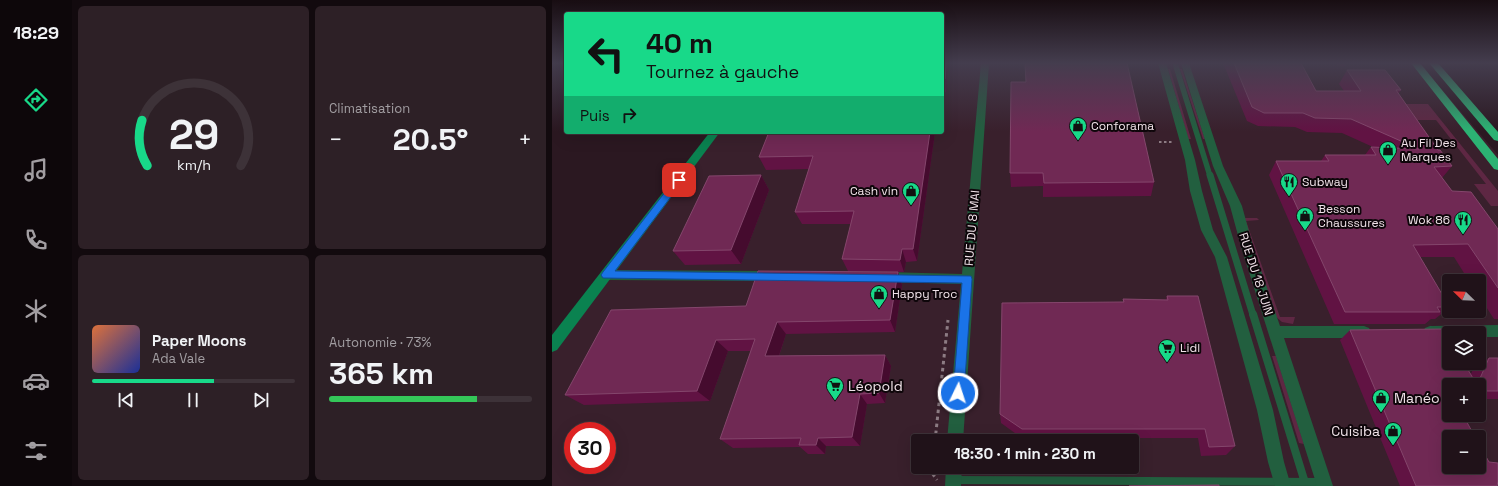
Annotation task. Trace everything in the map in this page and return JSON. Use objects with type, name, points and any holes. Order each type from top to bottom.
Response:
[{"type":"highway","points":[[1429,86],[1450,108]]},
{"type":"highway","points":[[1433,86],[1498,166]]},
{"type":"highway","points":[[1453,86],[1498,138]]},
{"type":"street","name":"RUE DU 8 MAI","points":[[956,434],[983,86]]},
{"type":"street","points":[[1169,86],[1190,160],[1196,191],[1207,230],[1220,257],[1266,410],[1276,462],[1282,484]]},
{"type":"street","name":"RUE DU 18 JUIN","points":[[1192,86],[1218,166],[1236,206],[1248,250],[1324,484]]},
{"type":"street","points":[[552,346],[713,134]]},
{"type":"street","points":[[606,275],[787,276]]},
{"type":"street","points":[[873,277],[968,279]]},
{"type":"street","points":[[1275,332],[1380,332]]},
{"type":"street","points":[[1419,332],[1498,332]]},
{"type":"lane","points":[[1182,86],[1306,484]]},
{"type":"lane","points":[[953,478],[1324,484]]},
{"type":"path","points":[[933,474],[938,482],[937,486]]},
{"type":"shaded area","points":[[944,86],[1438,86],[1498,155],[1498,486],[552,486],[552,346],[713,134],[944,134]]},
{"type":"shaded area","points":[[1173,86],[1175,86],[1191,139],[1188,139]]},
{"type":"shaded area","points":[[1185,86],[1187,86],[1205,139],[1203,139]]},
{"type":"shaded area","points":[[1387,104],[1428,104],[1498,191],[1498,206],[1491,206],[1474,184],[1486,184],[1436,120],[1398,120]]},
{"type":"shaded area","points":[[1242,218],[1257,218],[1259,220],[1246,221],[1280,317],[1295,317],[1293,324],[1282,322],[1275,316]]},
{"type":"shaded area","points":[[1272,356],[1276,356],[1304,444],[1299,443]]},
{"type":"building","name":"Conforama","points":[[1011,86],[1132,86],[1154,182],[1044,183],[1043,173],[1010,173]]},
{"type":"building","points":[[1243,86],[1313,86],[1316,91],[1361,91],[1357,86],[1398,86],[1401,90],[1396,90],[1438,150],[1440,150],[1452,166],[1434,167],[1452,191],[1471,192],[1498,229],[1498,288],[1468,244],[1413,245],[1442,294],[1442,307],[1437,307],[1440,312],[1345,312],[1276,161],[1329,161],[1325,155],[1376,155],[1371,147],[1419,149],[1351,119],[1315,118],[1303,113],[1264,113],[1252,107]]},
{"type":"building","points":[[768,134],[930,134],[913,249],[902,249],[900,260],[842,259],[854,211],[795,212],[813,156],[759,157]]},
{"type":"building","points":[[761,175],[731,250],[673,251],[709,176]]},
{"type":"building","points":[[758,271],[898,272],[890,320],[777,322],[765,356],[885,355],[879,393],[860,394],[852,437],[818,438],[816,445],[799,445],[801,438],[720,439],[755,339],[716,340],[697,391],[565,395],[611,310],[746,306]]},
{"type":"building","points":[[1167,296],[1198,296],[1235,446],[1209,447],[1205,429],[1022,429],[1000,414],[1002,303],[1124,302],[1123,299],[1168,300]]},
{"type":"building","points":[[1442,329],[1442,370],[1468,370],[1473,378],[1442,378],[1442,422],[1467,422],[1471,430],[1442,430],[1442,474],[1486,474],[1486,457],[1489,462],[1498,463],[1497,486],[1416,486],[1350,330]]},
{"type":"building","points":[[1489,358],[1498,358],[1498,391],[1486,391],[1486,378],[1480,378],[1484,370],[1486,370],[1486,365]]},
{"type":"building","points":[[1219,485],[1219,486],[1129,486]]},
{"type":"place","name":"Conforama","points":[[1078,141]]},
{"type":"place","name":"Au Fil Des Marques","points":[[1388,165]]},
{"type":"place","name":"Subway","points":[[1289,197]]},
{"type":"place","name":"Cash vin","points":[[911,206]]},
{"type":"place","name":"Besson Chaussures","points":[[1305,231]]},
{"type":"place","name":"Wok 86","points":[[1463,235]]},
{"type":"place","name":"Happy Troc","points":[[879,309]]},
{"type":"place","name":"Lidl","points":[[1167,363]]},
{"type":"place","name":"Léopold","points":[[835,401]]},
{"type":"place","name":"Manéo","points":[[1381,413]]},
{"type":"place","name":"Cuisiba","points":[[1393,446]]},
{"type":"route","points":[[679,180],[606,275],[968,279],[958,393]]}]
